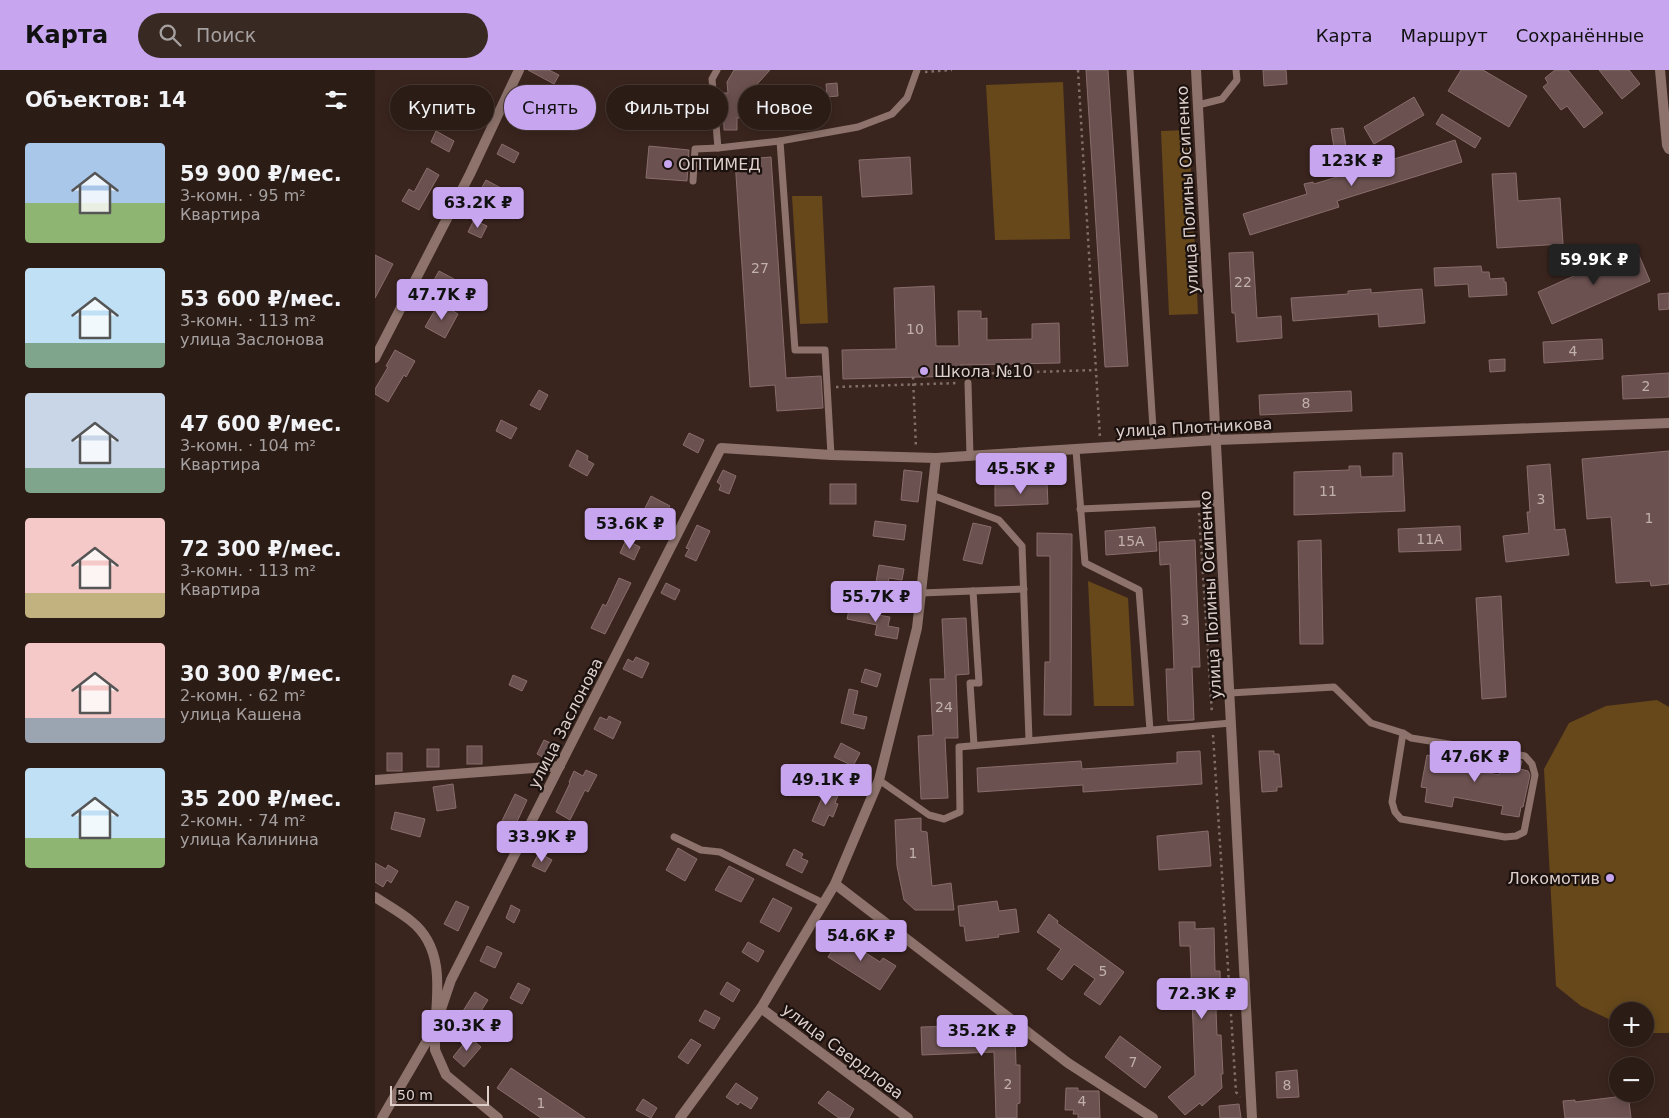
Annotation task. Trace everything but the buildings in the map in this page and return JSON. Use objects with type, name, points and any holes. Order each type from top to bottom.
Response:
[{"type":"street","points":[[375,358],[470,174],[519,70]]},
{"type":"street","name":"улица Полины Осипенко","points":[[1196,70],[1252,1118]]},
{"type":"street","points":[[1660,70],[1667,145],[1669,149]]},
{"type":"street","name":"улица Плотникова","points":[[721,448],[831,455],[937,458],[1217,440],[1669,423]]},
{"type":"street","name":"улица Заслонова","points":[[382,1118],[435,1027],[451,980],[721,448]]},
{"type":"street","points":[[680,1118],[761,1008],[835,884],[879,780],[917,628],[937,458]]},
{"type":"street","points":[[375,780],[560,766]]},
{"type":"street","points":[[835,884],[1068,1063],[1153,1118]]},
{"type":"street","points":[[375,897],[412,922],[427,937],[437,963],[435,1050],[447,1075],[498,1118]]},
{"type":"street","name":"улица Свердлова","points":[[761,1008],[908,1118]]},
{"type":"lane","points":[[717,70],[712,80],[718,148]]},
{"type":"lane","points":[[1130,70],[1154,444]]},
{"type":"lane","points":[[1198,105],[1222,99],[1237,80],[1236,70]]},
{"type":"lane","points":[[693,181],[695,149],[780,141],[858,127],[892,114],[907,98],[916,71]]},
{"type":"lane","points":[[780,141],[795,350],[825,350],[831,455]]},
{"type":"lane","points":[[968,383],[970,456]]},
{"type":"lane","points":[[1076,450],[1085,563],[1139,590],[1149,730]]},
{"type":"lane","points":[[932,495],[999,520],[1022,546],[1029,740]]},
{"type":"lane","points":[[1080,509],[1220,503]]},
{"type":"lane","points":[[921,592],[1024,589]]},
{"type":"lane","points":[[973,591],[979,683],[970,684],[974,745]]},
{"type":"lane","points":[[1230,693],[1333,687],[1371,723],[1403,733],[1411,738],[1525,756],[1531,764],[1535,775],[1524,832],[1516,836],[1505,837],[1401,819],[1395,812],[1392,802],[1403,733]]},
{"type":"lane","points":[[879,780],[929,815],[944,819],[960,812],[959,747],[1231,723]]},
{"type":"lane","points":[[674,837],[701,850],[720,852],[823,903]]},
{"type":"path","points":[[916,71],[953,70]]},
{"type":"path","points":[[1078,70],[1101,448]]},
{"type":"path","points":[[827,387],[968,383],[968,374],[1096,370]]},
{"type":"path","points":[[913,377],[916,458]]},
{"type":"path","points":[[1199,504],[1236,1092],[1241,1098]]},
{"type":"shaded area","points":[[1063,82],[1070,239],[995,240],[986,85]]},
{"type":"shaded area","points":[[1189,130],[1198,314],[1169,315],[1161,131]]},
{"type":"shaded area","points":[[792,196],[822,196],[828,323],[800,324]]},
{"type":"shaded area","points":[[1088,581],[1128,598],[1134,706],[1094,706]]},
{"type":"shaded area","name":"Локомотив","points":[[1657,700],[1669,707],[1669,1033],[1654,1033],[1654,1002],[1609,1002],[1609,1019],[1581,1006],[1556,986],[1544,769],[1569,723],[1606,706]]},
{"type":"place","name":"ОПТИМЕД","points":[[668,164]]},
{"type":"place","name":"Школа №10","points":[[924,371]]},
{"type":"place","name":"Локомотив","points":[[1610,878]]}]
